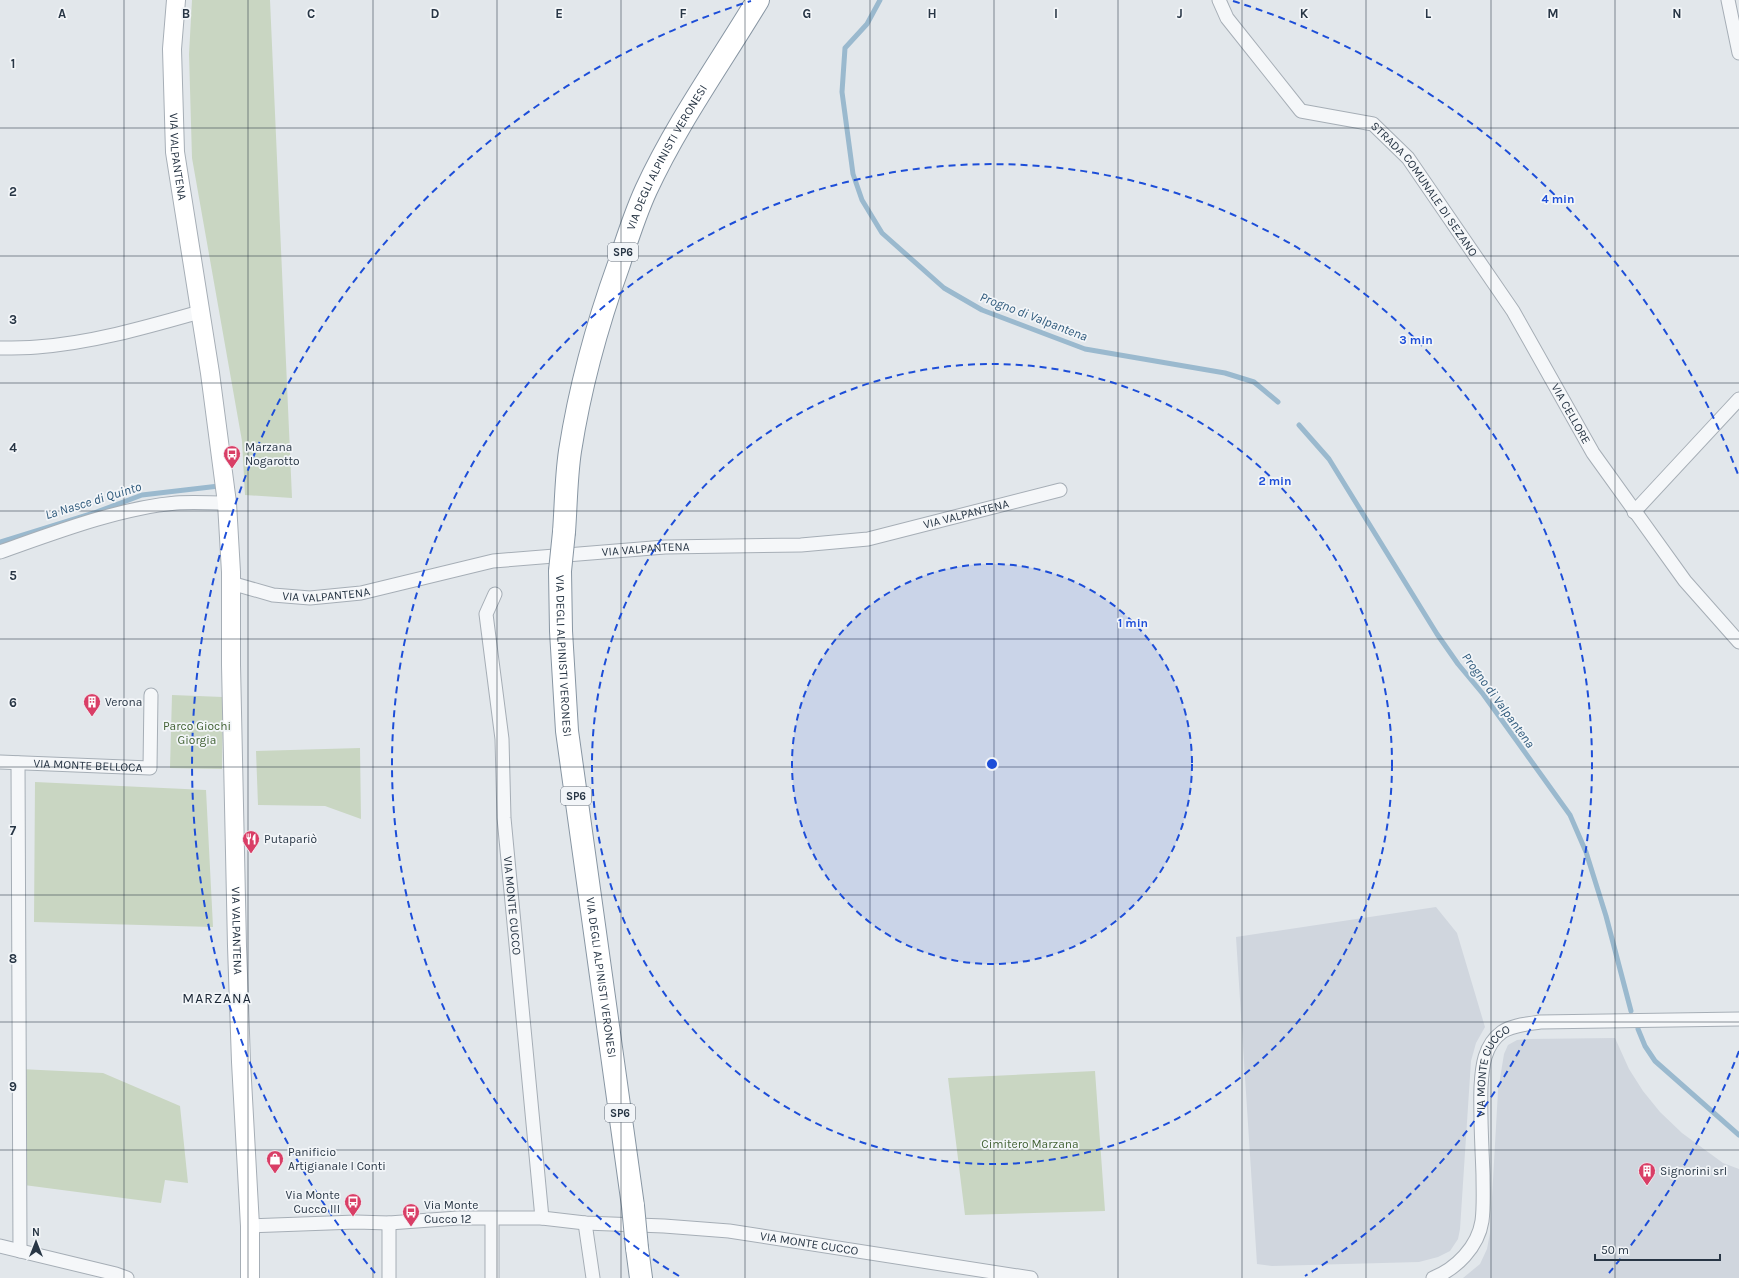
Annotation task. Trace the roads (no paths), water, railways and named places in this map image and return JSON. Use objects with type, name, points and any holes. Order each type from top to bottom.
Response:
[{"type":"highway","name":"VIA DEGLI ALPINISTI VERONESI","points":[[641,1278],[633,1206],[567,731],[561,631],[560,571],[570,453],[579,400],[594,338],[630,232],[646,191],[671,142],[703,86],[758,0]]},
{"type":"street","name":"VIA VALPANTENA","points":[[176,0],[172,49],[175,152],[200,312],[227,504],[231,584],[231,666],[237,954],[250,1226],[250,1278]]},
{"type":"street","name":"STRADA COMUNALE DI SEZANO","points":[[1219,0],[1227,18],[1301,111],[1373,124],[1408,158],[1513,312]]},
{"type":"street","points":[[1728,0],[1739,53]]},
{"type":"street","points":[[0,348],[38,347],[86,340],[149,326],[200,312]]},
{"type":"street","name":"VIA CELLORE","points":[[1513,312],[1593,453],[1685,581],[1739,642]]},
{"type":"street","points":[[1634,512],[1739,398]]},
{"type":"street","name":"VIA VALPANTENA","points":[[231,584],[273,595],[310,598],[361,594],[493,561],[665,547],[801,545],[868,539],[1060,490]]},
{"type":"street","points":[[0,552],[75,526],[136,510],[176,503],[227,504]]},
{"type":"street","name":"VIA MONTE CUCCO","points":[[495,594],[486,614],[502,738],[504,818],[542,1218]]},
{"type":"street","name":"VIA MONTE BELLOCA","points":[[0,762],[150,768],[151,695]]},
{"type":"street","points":[[18,763],[20,1251]]},
{"type":"street","name":"VIA MONTE CUCCO","points":[[1433,1278],[1443,1274],[1459,1262],[1470,1249],[1482,1221],[1483,1196],[1480,1101],[1482,1069],[1488,1049],[1501,1032],[1511,1027],[1540,1022],[1739,1019]]},
{"type":"street","name":"VIA MONTE CUCCO","points":[[250,1226],[389,1222],[458,1218],[542,1218],[664,1226],[730,1231],[1031,1278]]},
{"type":"street","points":[[492,1219],[492,1278]]},
{"type":"street","points":[[389,1222],[389,1278]]},
{"type":"street","points":[[585,1222],[593,1278]]},
{"type":"street","points":[[0,1246],[127,1278]]},
{"type":"waterway","name":"Progno di Valpantena","points":[[880,0],[867,24],[845,48],[842,92],[853,174],[862,200],[882,233],[944,288],[982,310],[1085,349],[1225,373],[1254,382],[1278,402]]},
{"type":"waterway","name":"Progno di Valpantena","points":[[1299,425],[1329,459],[1437,634],[1458,664],[1483,694],[1570,815],[1586,852],[1606,916],[1631,1011]]},
{"type":"waterway","name":"La Nasce di Quinto","points":[[0,542],[94,513],[142,495],[219,486]]},
{"type":"waterway","name":"Progno di Valpantena","points":[[1638,1029],[1645,1046],[1655,1061],[1739,1135]]},
{"type":"place","name":"Marzana Nogarotto","points":[[232,469]]},
{"type":"place","name":"Verona","points":[[92,717]]},
{"type":"place","name":"Putapariò","points":[[251,854]]},
{"type":"place","name":"Panificio Artigianale I Conti","points":[[275,1174]]},
{"type":"place","name":"Signorini srl","points":[[1647,1186]]},
{"type":"place","name":"Via Monte Cucco III","points":[[353,1217]]},
{"type":"place","name":"Via Monte Cucco 12","points":[[411,1227]]},
{"type":"district","name":"MARZANA","points":[[217,998]]},
{"type":"park label","name":"Parco Giochi Giorgia","points":[[197,733]]},
{"type":"park label","name":"Cimitero Marzana","points":[[1030,1144]]}]
